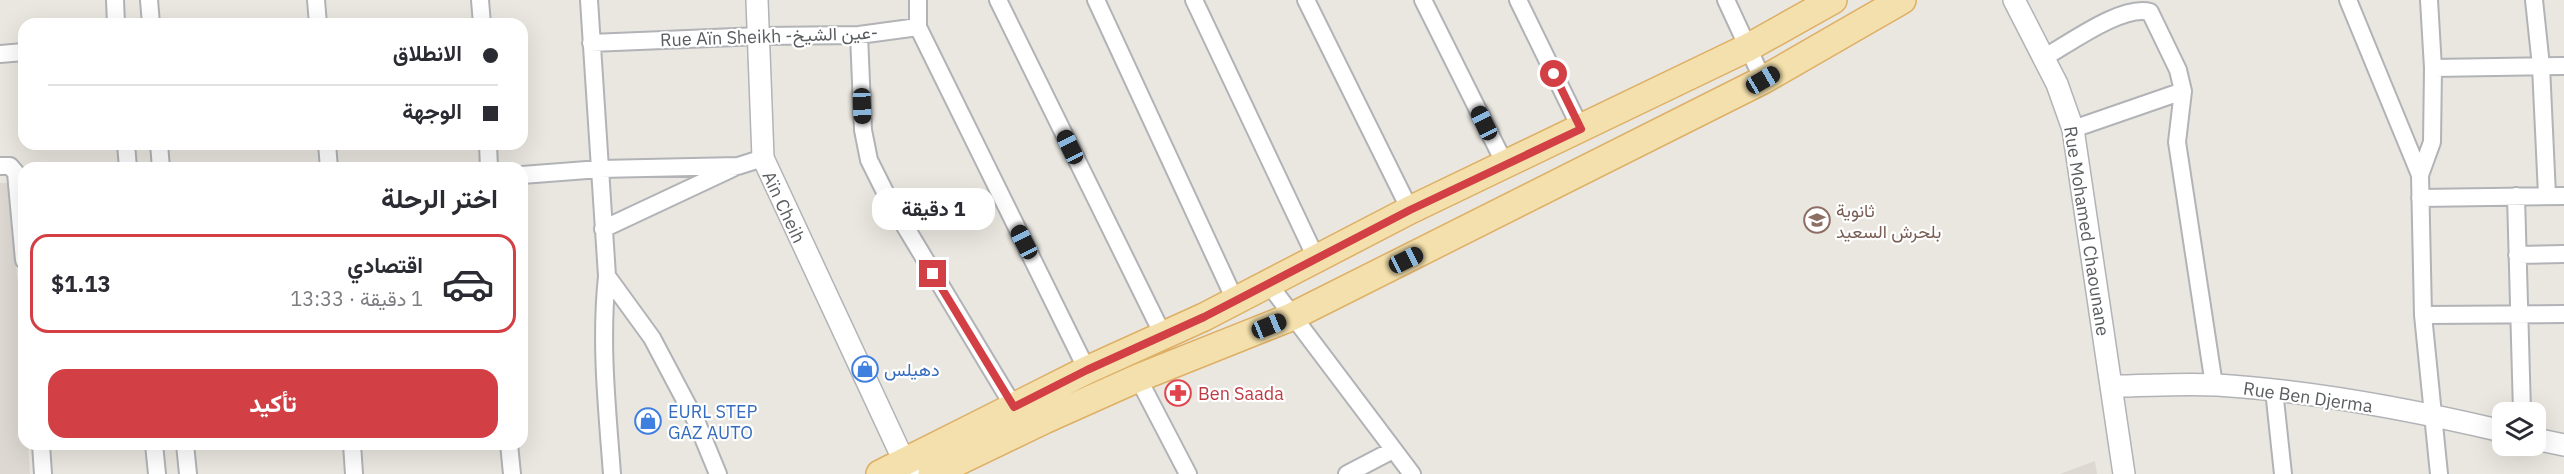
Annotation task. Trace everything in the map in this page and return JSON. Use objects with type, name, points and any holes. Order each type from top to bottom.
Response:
[{"type":"main road","points":[[880,474],[907,468],[1014,407],[1087,370],[1235,300],[1410,210],[1749,47],[1833,0]]},
{"type":"main road","points":[[933,474],[1044,420],[1138,378],[1291,317],[1763,80],[1902,0]]},
{"type":"street","points":[[115,0],[116,18]]},
{"type":"street","points":[[149,0],[150,18]]},
{"type":"street","points":[[316,0],[318,18]]},
{"type":"street","points":[[480,0],[482,18]]},
{"type":"street","points":[[589,0],[607,276],[603,353],[612,474]]},
{"type":"street","points":[[758,0],[763,158]]},
{"type":"street","points":[[918,0],[918,27],[1087,370]]},
{"type":"street","points":[[998,0],[1163,335]]},
{"type":"street","points":[[1096,0],[1235,300]]},
{"type":"street","points":[[1194,0],[1316,258]]},
{"type":"street","points":[[1306,0],[1410,210]]},
{"type":"street","points":[[1423,0],[1505,164]]},
{"type":"street","points":[[1518,0],[1581,129]]},
{"type":"street","points":[[1726,0],[1763,80]]},
{"type":"street","name":"Rue Mohamed Chaounane","points":[[2014,0],[2045,57],[2073,129],[2124,474]]},
{"type":"street","points":[[2348,0],[2420,175]]},
{"type":"street","points":[[2428,0],[2433,68],[2432,142],[2420,175],[2420,198],[2423,315],[2431,414],[2439,474]]},
{"type":"street","points":[[2420,198],[2556,196],[2534,0]]},
{"type":"street","points":[[2045,57],[2124,13],[2141,9],[2150,12],[2178,70],[2183,91],[2177,142],[2214,385]]},
{"type":"street","name":"Rue Aïn Sheikh -عين الشيخ-","points":[[591,43],[760,36],[859,35],[918,27]]},
{"type":"street","points":[[859,35],[863,130],[869,160],[888,198],[1014,407]]},
{"type":"street","points":[[0,54],[18,52]]},
{"type":"street","points":[[2433,68],[2564,66]]},
{"type":"street","points":[[2073,129],[2183,91]]},
{"type":"street","name":"Aïn Cheih","points":[[528,175],[600,169],[738,166],[763,158],[907,468]]},
{"type":"street","points":[[0,166],[10,166],[16,173],[18,195]]},
{"type":"street","points":[[603,229],[738,166]]},
{"type":"street","points":[[2516,196],[2522,402]]},
{"type":"street","points":[[2517,255],[2564,254]]},
{"type":"street","points":[[607,276],[652,338],[697,423],[718,474]]},
{"type":"street","points":[[1268,283],[1291,317],[1412,474]]},
{"type":"street","points":[[2423,315],[2564,314]]},
{"type":"street","points":[[1138,378],[1188,474]]},
{"type":"street","name":"Rue Ben Djerma","points":[[2112,386],[2214,385],[2274,390],[2431,414],[2492,429]]},
{"type":"street","points":[[2274,390],[2283,474]]},
{"type":"street","points":[[2546,441],[2564,445]]},
{"type":"street","points":[[42,450],[44,474]]},
{"type":"street","points":[[155,450],[157,474]]},
{"type":"street","points":[[186,450],[188,474]]},
{"type":"street","points":[[352,450],[354,474]]},
{"type":"street","points":[[510,450],[512,474]]},
{"type":"street","points":[[1347,474],[1392,450]]},
{"type":"shaded area","points":[[0,183],[8,183],[18,284],[18,450],[28,450],[30,474],[0,474]]},
{"type":"shaded area","points":[[2095,461],[2097,474],[2060,474]]},
{"type":"place","name":"ثانوية بلحرش السعيد","points":[[1817,220]]},
{"type":"place","name":"دهيلس","points":[[865,369]]},
{"type":"place","name":"Ben Saada","points":[[1178,393]]},
{"type":"place","name":"EURL STEP GAZ AUTO","points":[[648,421]]},
{"type":"route","points":[[933,274],[1014,407],[1087,370],[1204,317],[1410,210],[1581,129],[1554,74]]}]
